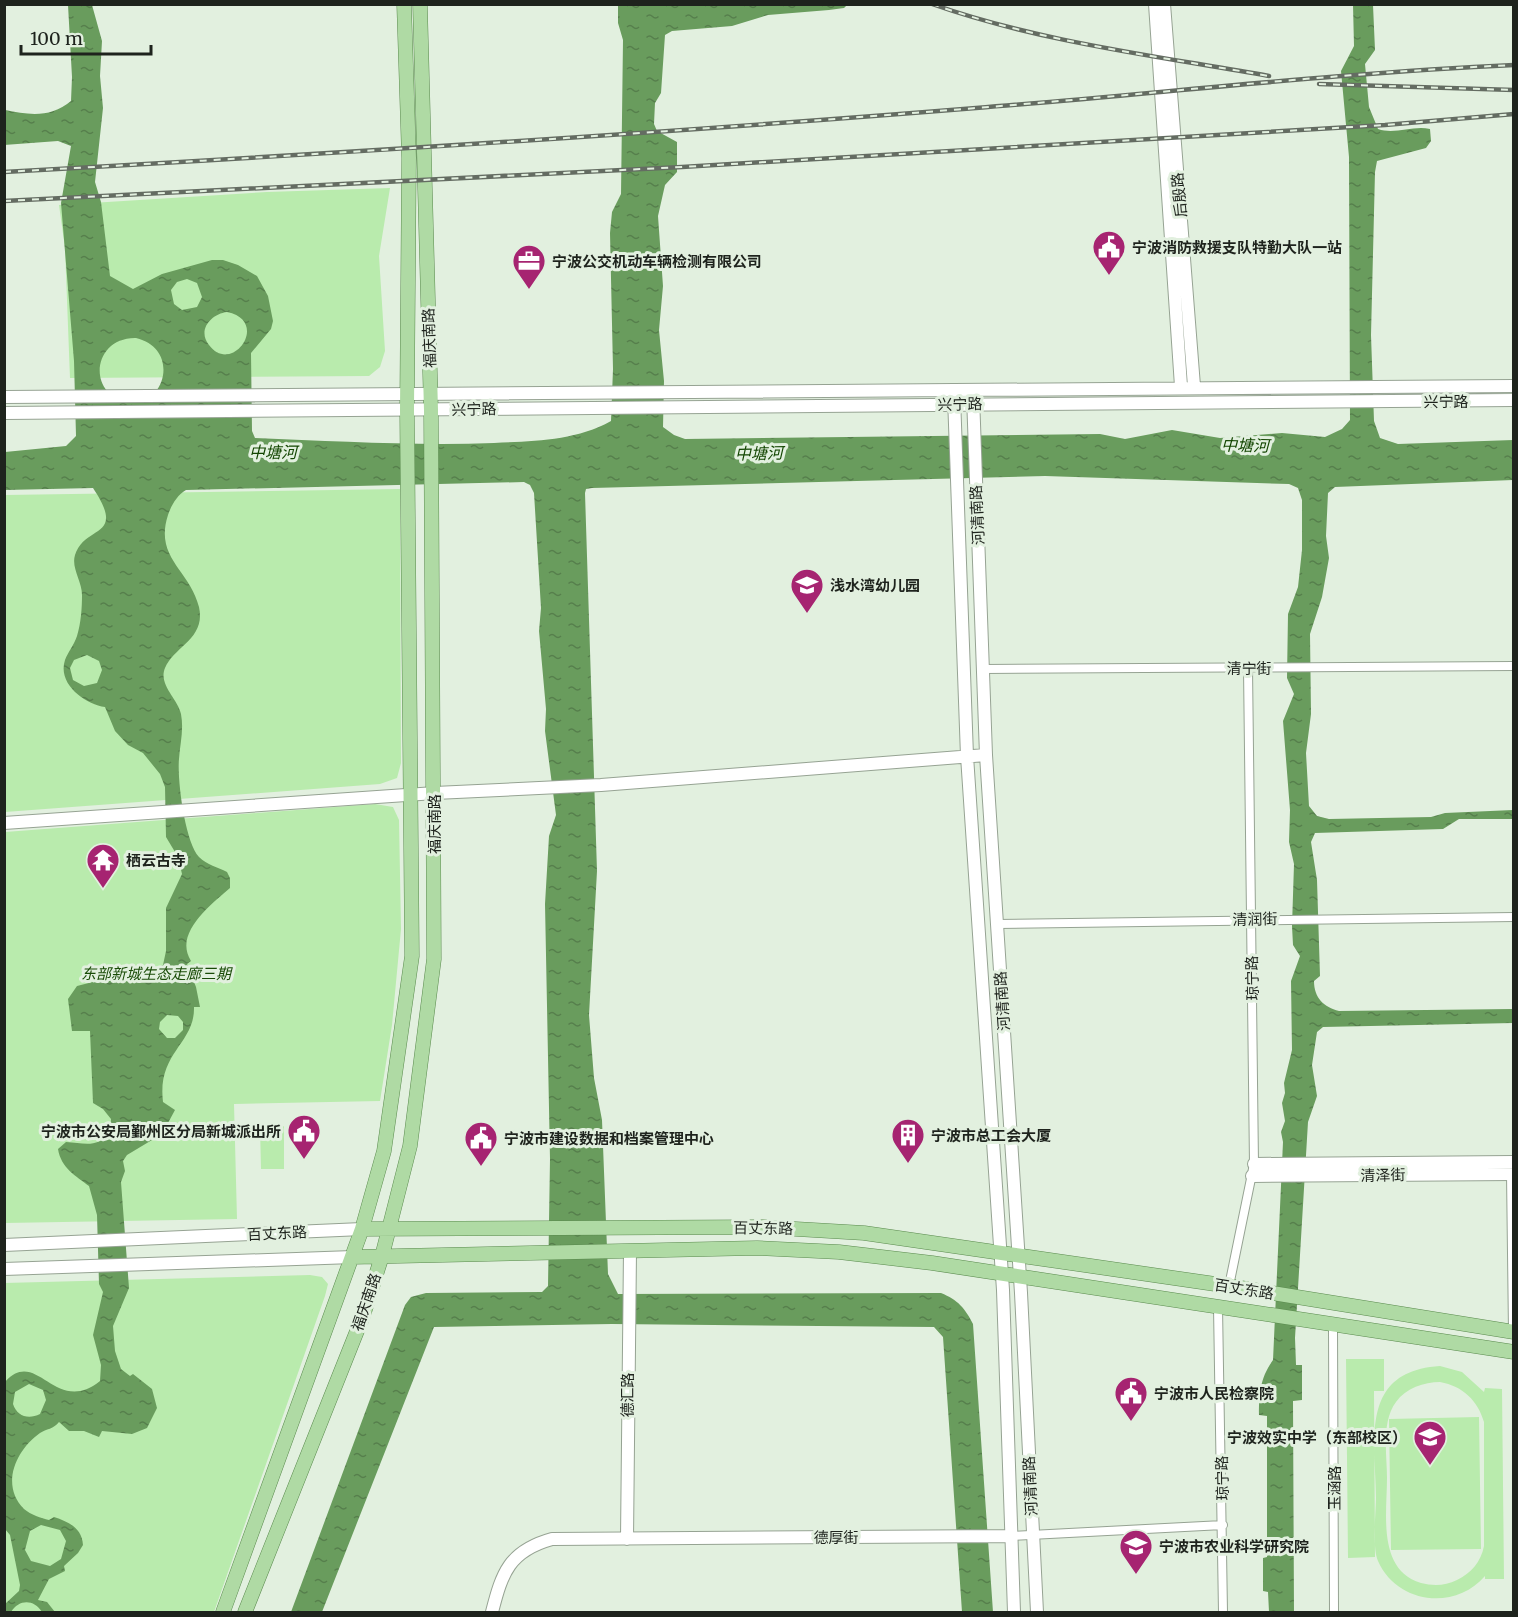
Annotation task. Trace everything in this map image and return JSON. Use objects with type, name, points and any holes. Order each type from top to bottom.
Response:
[{"type":"main road","name":"福庆南路","points":[[223,1612],[362,1229],[384,1151],[412,956],[407,410],[409,158],[404,4]]},
{"type":"main road","name":"福庆南路","points":[[245,1612],[363,1316],[382,1256],[410,1146],[434,959],[432,452],[420,4]]},
{"type":"main road","name":"后殷路","points":[[1155,4],[1188,386]]},
{"type":"main road","name":"后殷路","points":[[1164,4],[1188,386]]},
{"type":"main road","points":[[4,397],[1188,386],[1514,386]]},
{"type":"main road","name":"河清南路","points":[[973,388],[986,755],[1020,1277],[1037,1612]]},
{"type":"main road","points":[[954,389],[954,404]]},
{"type":"main road","name":"兴宁路","points":[[4,414],[1514,400]]},
{"type":"main road","name":"河清南路","points":[[954,404],[968,756],[1001,1252],[1014,1612]]},
{"type":"main road","points":[[4,823],[435,793],[601,785],[986,755]]},
{"type":"main road","name":"清泽街","points":[[1253,1170],[1513,1170]]},
{"type":"main road","name":"百丈东路","points":[[4,1245],[362,1229],[553,1227],[813,1229],[864,1233],[1001,1252],[1513,1332]]},
{"type":"main road","name":"百丈东路","points":[[4,1269],[382,1256],[747,1248],[820,1251],[932,1263],[1333,1327],[1514,1352]]},
{"type":"main road","name":"德汇路","points":[[627,1539],[630,1251]]},
{"type":"main road","name":"德厚街","points":[[492,1612],[501,1576],[515,1557],[534,1544],[552,1539],[1010,1536]]},
{"type":"street","name":"清宁街","points":[[984,669],[1514,666]]},
{"type":"street","name":"琼宁路","points":[[1229,1286],[1253,1170],[1248,668]]},
{"type":"street","name":"清润街","points":[[997,924],[1251,918],[1514,917]]},
{"type":"street","points":[[1513,1170],[1513,1332]]},
{"type":"street","name":"琼宁路","points":[[1218,1307],[1223,1612]]},
{"type":"street","name":"玉涵路","points":[[1333,1327],[1334,1612]]},
{"type":"street","name":"德厚街","points":[[1010,1536],[1223,1524]]},
{"type":"green space","points":[[390,188],[379,256],[385,351],[380,367],[369,376],[70,378],[65,248],[59,205],[267,192]]},
{"type":"green space","points":[[400,489],[401,763],[397,778],[380,784],[5,812],[5,495]]},
{"type":"green space","name":"东部新城生态走廊三期","points":[[375,804],[393,807],[399,820],[401,929],[392,1025],[380,1101],[234,1104],[237,1219],[5,1223],[5,832]]},
{"type":"green space","points":[[284,1126],[284,1169],[261,1169],[260,1127]]},
{"type":"green space","points":[[310,1275],[322,1277],[328,1284],[325,1296],[214,1612],[5,1612],[4,1283]]},
{"type":"green space","points":[[1346,1359],[1384,1359],[1384,1391],[1374,1391],[1375,1557],[1348,1558]]},
{"type":"green space","points":[[1440,1366],[1462,1372],[1484,1392],[1485,1388],[1502,1389],[1504,1579],[1485,1579],[1485,1576],[1473,1587],[1443,1598],[1427,1598],[1412,1594],[1399,1586],[1387,1575],[1376,1555],[1374,1453],[1378,1412],[1384,1394],[1396,1380],[1414,1371]],"holes":[[[1428,1383],[1448,1384],[1456,1387],[1474,1401],[1484,1422],[1484,1546],[1478,1562],[1467,1574],[1448,1583],[1430,1585],[1407,1576],[1397,1566],[1391,1553],[1386,1523],[1387,1429],[1391,1410],[1405,1393]]]},
{"type":"green space","points":[[1479,1417],[1481,1549],[1391,1550],[1389,1419]]},
{"type":"water","name":"中塘河","points":[[618,4],[847,5],[844,8],[829,10],[768,15],[732,26],[672,31],[665,35],[661,93],[655,103],[654,124],[657,131],[677,142],[677,172],[665,185],[658,216],[663,286],[659,330],[664,381],[663,427],[685,439],[1100,434],[1125,439],[1172,430],[1220,438],[1282,433],[1325,437],[1342,429],[1350,420],[1349,157],[1341,71],[1354,46],[1353,5],[1373,5],[1375,50],[1365,64],[1369,107],[1378,129],[1391,131],[1430,129],[1431,141],[1426,148],[1377,161],[1371,335],[1374,421],[1380,438],[1398,444],[1513,440],[1513,480],[1335,487],[1328,493],[1326,536],[1329,558],[1322,597],[1310,634],[1311,714],[1306,753],[1309,806],[1317,816],[1329,819],[1431,817],[1445,813],[1513,810],[1513,819],[1459,819],[1443,829],[1315,833],[1311,842],[1317,880],[1320,976],[1314,981],[1314,987],[1321,1001],[1339,1011],[1513,1009],[1513,1023],[1323,1027],[1317,1032],[1312,1065],[1317,1096],[1308,1122],[1295,1338],[1296,1365],[1302,1365],[1302,1400],[1293,1401],[1294,1612],[1269,1612],[1268,1592],[1263,1591],[1263,1558],[1267,1557],[1267,1416],[1259,1415],[1259,1400],[1265,1373],[1273,1360],[1283,1142],[1281,1132],[1285,1121],[1282,1103],[1292,1050],[1291,981],[1300,956],[1293,945],[1294,864],[1289,842],[1290,810],[1283,721],[1294,694],[1287,678],[1288,614],[1298,587],[1302,550],[1302,500],[1298,488],[1289,484],[1045,476],[592,488],[586,489],[585,493],[597,871],[589,1015],[594,1078],[602,1120],[608,1274],[618,1294],[941,1293],[964,1309],[973,1324],[993,1612],[962,1612],[943,1337],[934,1327],[612,1324],[434,1327],[322,1612],[291,1612],[405,1305],[411,1297],[426,1293],[542,1292],[548,1286],[550,1159],[545,904],[549,836],[556,815],[545,731],[546,709],[539,631],[541,608],[534,493],[530,485],[524,482],[186,490],[171,508],[165,530],[166,542],[169,553],[195,594],[200,618],[194,635],[169,660],[164,674],[166,686],[179,708],[182,720],[179,769],[183,810],[194,849],[202,860],[227,872],[230,878],[230,888],[197,920],[187,940],[187,950],[191,961],[187,964],[196,987],[200,1007],[194,1007],[189,1030],[165,1071],[163,1102],[175,1110],[162,1134],[127,1155],[123,1161],[125,1171],[121,1182],[129,1288],[113,1326],[115,1351],[121,1369],[130,1376],[133,1374],[152,1389],[157,1408],[147,1428],[132,1434],[102,1431],[99,1437],[84,1431],[69,1431],[59,1422],[40,1433],[24,1449],[14,1468],[12,1479],[17,1500],[33,1515],[49,1520],[54,1517],[70,1524],[80,1534],[83,1545],[64,1566],[65,1571],[49,1579],[38,1600],[47,1602],[55,1612],[42,1612],[35,1605],[26,1602],[18,1605],[11,1612],[5,1612],[5,1604],[19,1591],[20,1585],[10,1535],[5,1529],[5,1382],[16,1373],[27,1372],[59,1388],[71,1391],[84,1390],[100,1381],[101,1365],[93,1335],[103,1292],[99,1284],[97,1215],[89,1186],[66,1166],[58,1149],[66,1142],[90,1144],[100,1141],[110,1132],[111,1119],[103,1109],[93,1103],[90,1031],[72,1031],[68,999],[77,986],[120,975],[152,971],[163,965],[166,951],[166,908],[182,874],[178,857],[166,837],[165,787],[160,774],[143,753],[128,745],[115,731],[105,707],[81,697],[69,685],[65,677],[65,660],[77,636],[81,610],[82,590],[74,565],[75,555],[80,545],[105,523],[106,516],[102,504],[93,488],[5,490],[5,452],[66,446],[76,436],[74,361],[61,203],[71,146],[58,141],[4,145],[5,110],[48,113],[71,101],[68,5],[92,5],[102,41],[100,76],[103,108],[95,182],[101,202],[110,276],[133,289],[162,274],[212,260],[223,260],[238,265],[257,276],[268,296],[273,321],[271,329],[251,353],[252,431],[255,438],[434,444],[554,439],[583,433],[611,421],[613,369],[610,233],[612,212],[621,194],[623,40],[618,23]],"holes":[[[187,279],[197,283],[202,297],[197,307],[182,310],[174,304],[171,290],[177,282]],[[227,312],[240,317],[246,325],[247,335],[243,344],[236,351],[228,354],[218,353],[209,345],[204,334],[205,328],[216,316]],[[136,338],[150,344],[159,353],[163,364],[163,376],[152,396],[141,401],[129,402],[115,397],[106,389],[101,379],[100,367],[103,356],[110,347],[121,340]],[[87,655],[99,661],[102,670],[97,683],[84,686],[73,680],[70,668],[74,660]],[[167,1015],[178,1016],[183,1022],[183,1030],[175,1038],[167,1038],[159,1029],[160,1022]],[[29,1384],[43,1390],[46,1400],[40,1414],[31,1417],[20,1414],[13,1404],[15,1392]],[[41,1525],[60,1530],[66,1541],[61,1559],[50,1566],[31,1561],[25,1550],[30,1531]]]},
{"type":"railway","points":[[932,4],[1057,38],[1269,76]]},
{"type":"railway","points":[[4,172],[368,151],[733,126],[976,108],[1312,78],[1514,65]]},
{"type":"railway","points":[[1319,84],[1514,90]]},
{"type":"railway","points":[[4,201],[682,167],[1385,125],[1514,114]]},
{"type":"place","name":"宁波消防救援支队特勤大队一站","points":[[1109,276]]},
{"type":"place","name":"宁波公交机动车辆检测有限公司","points":[[529,290]]},
{"type":"place","name":"浅水湾幼儿园","points":[[807,614]]},
{"type":"place","name":"栖云古寺","points":[[103,889]]},
{"type":"place","name":"宁波市公安局鄞州区分局新城派出所","points":[[304,1160]]},
{"type":"place","name":"宁波市总工会大厦","points":[[908,1164]]},
{"type":"place","name":"宁波市建设数据和档案管理中心","points":[[481,1167]]},
{"type":"place","name":"宁波市人民检察院","points":[[1131,1422]]},
{"type":"place","name":"宁波效实中学（东部校区）","points":[[1430,1466]]},
{"type":"place","name":"宁波市农业科学研究院","points":[[1136,1575]]}]
